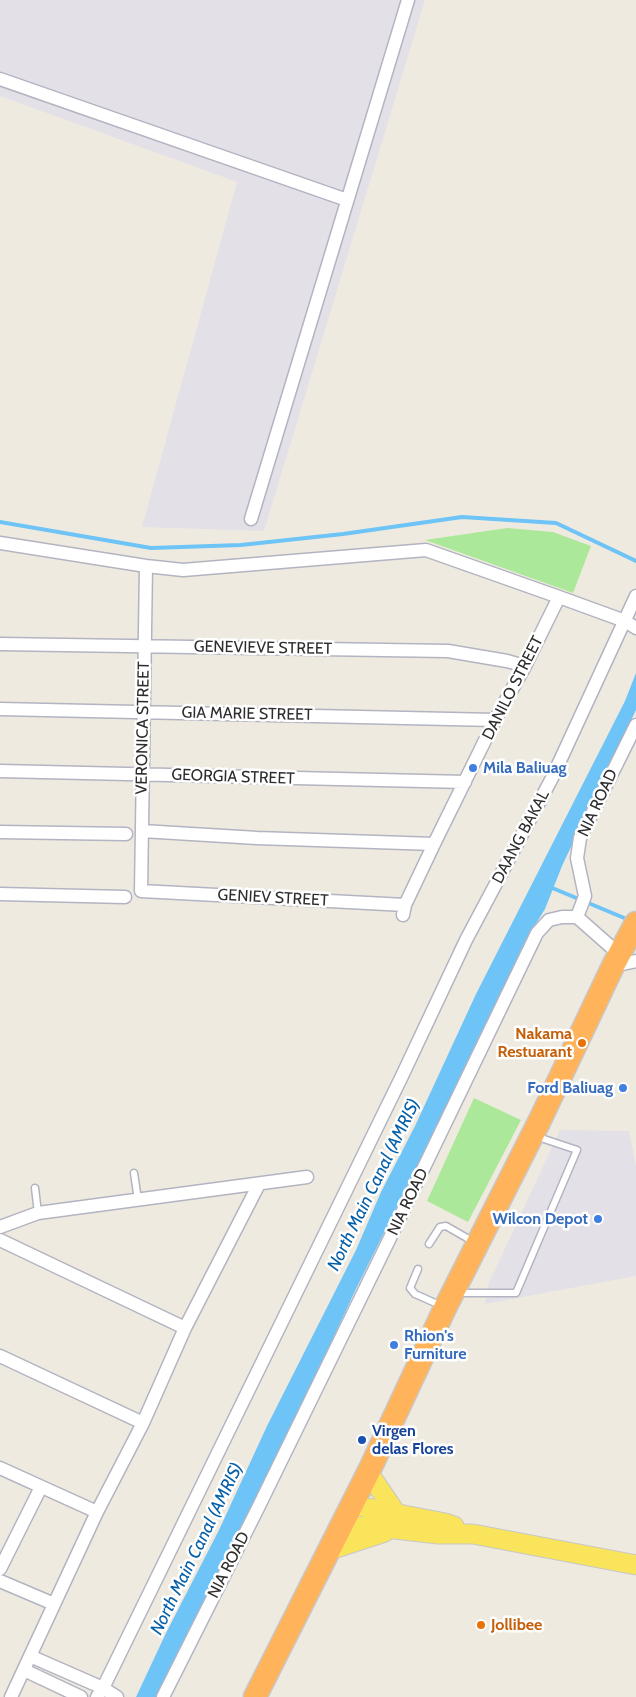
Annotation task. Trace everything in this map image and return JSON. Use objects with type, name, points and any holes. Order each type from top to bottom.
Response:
[{"type":"highway","points":[[255,1697],[342,1526],[449,1300],[626,950]]},
{"type":"main road","points":[[368,1472],[395,1521]]},
{"type":"main road","points":[[352,1505],[395,1521]]},
{"type":"main road","points":[[330,1550],[395,1521]]},
{"type":"main road","points":[[342,1526],[395,1521],[445,1523],[473,1534],[636,1565]]},
{"type":"street","points":[[251,519],[408,0]]},
{"type":"street","points":[[0,79],[347,200]]},
{"type":"street","points":[[0,544],[183,570],[426,550],[559,596],[625,621],[636,628]]},
{"type":"street","name":"VERONICA STREET","points":[[141,891],[146,566]]},
{"type":"street","name":"DANILO STREET","points":[[404,910],[495,720],[525,666],[559,596]]},
{"type":"street","name":"DAANG BAKAL","points":[[100,1693],[402,1076],[466,940],[552,778],[636,596]]},
{"type":"street","name":"GENEVIEVE STREET","points":[[0,644],[448,651],[525,666]]},
{"type":"street","name":"GIA MARIE STREET","points":[[0,708],[495,720]]},
{"type":"street","name":"NIA ROAD","points":[[163,1697],[323,1375],[537,933],[549,920],[562,917],[581,906],[577,858],[580,838],[636,725]]},
{"type":"street","name":"GEORGIA STREET","points":[[0,771],[466,782]]},
{"type":"street","points":[[142,830],[257,838],[434,844]]},
{"type":"street","points":[[0,832],[126,834]]},
{"type":"street","name":"GENIEV STREET","points":[[141,891],[404,910]]},
{"type":"street","points":[[0,894],[125,897]]},
{"type":"street","points":[[581,906],[626,950]]},
{"type":"street","points":[[0,1227],[38,1213],[307,1177]]},
{"type":"street","points":[[0,1693],[11,1697],[96,1512],[142,1423],[185,1328],[259,1184]]},
{"type":"street","points":[[0,1241],[185,1328]]},
{"type":"street","points":[[0,1356],[142,1423]]},
{"type":"street","points":[[0,1468],[96,1512]]},
{"type":"street","points":[[0,1569],[42,1487]]},
{"type":"street","points":[[0,1581],[54,1604]]},
{"type":"street","points":[[30,1656],[100,1693],[117,1697]]},
{"type":"street","points":[[24,1670],[82,1697]]},
{"type":"lane","points":[[418,1269],[410,1288],[415,1294],[449,1300],[516,1293],[576,1150],[532,1135]]},
{"type":"lane","points":[[134,1173],[138,1200]]},
{"type":"lane","points":[[35,1188],[38,1213]]},
{"type":"lane","points":[[429,1244],[440,1227],[446,1226],[477,1244]]},
{"type":"shaded area","points":[[0,0],[425,0],[264,531],[142,527],[237,182],[0,96]]},
{"type":"shaded area","points":[[560,1130],[629,1131],[636,1166],[636,1276],[485,1304],[488,1285]]},
{"type":"green space","points":[[507,528],[553,532],[591,546],[573,593],[425,540]]},
{"type":"green space","points":[[474,1098],[521,1120],[468,1222],[427,1201]]},
{"type":"water","name":"North Main Canal (AMRIS)","points":[[636,673],[636,710],[562,866],[545,909],[532,930],[355,1291],[298,1414],[170,1671],[156,1697],[136,1697],[166,1633],[219,1530],[267,1426],[356,1250],[381,1192],[415,1126],[476,994],[625,701]]},
{"type":"waterway","points":[[0,522],[151,548],[241,545],[343,534],[462,517],[556,523],[636,561]]},
{"type":"waterway","points":[[550,887],[629,920]]},
{"type":"place","name":"Mila Baliuag","points":[[473,768]]},
{"type":"place","name":"Nakama Restuarant","points":[[582,1043]]},
{"type":"place","name":"Ford Baliuag","points":[[623,1088]]},
{"type":"place","name":"Wilcon Depot","points":[[598,1219]]},
{"type":"place","name":"Rhion's Furniture","points":[[394,1345]]},
{"type":"place","name":"Virgen delas Flores","points":[[362,1440]]},
{"type":"place","name":"Jollibee","points":[[481,1625]]}]
